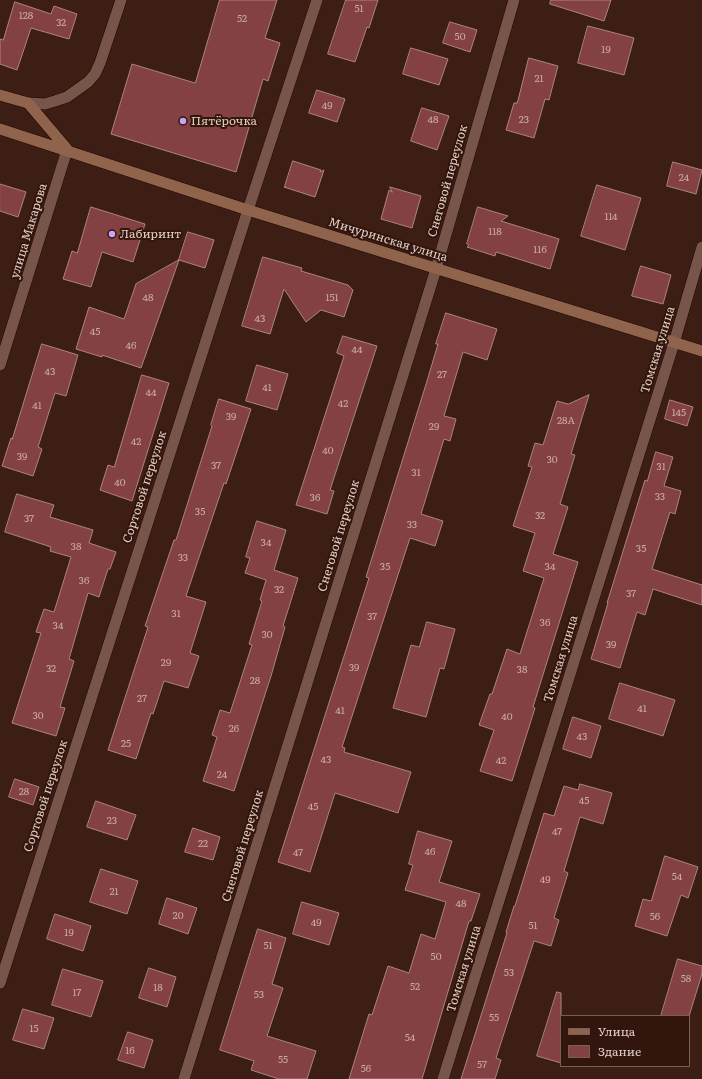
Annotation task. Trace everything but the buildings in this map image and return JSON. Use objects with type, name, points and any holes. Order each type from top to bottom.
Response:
[{"type":"main road","points":[[0,95],[28,104],[67,150]]},
{"type":"main road","name":"Мичуринская улица","points":[[0,129],[248,210],[702,352]]},
{"type":"street","points":[[28,104],[45,104],[67,97],[88,82],[95,74],[100,63],[121,0]]},
{"type":"street","name":"Сортовой переулок","points":[[0,983],[248,210],[317,0]]},
{"type":"street","name":"Снеговой переулок","points":[[184,1079],[436,269],[514,0]]},
{"type":"street","name":"улица Макарова","points":[[0,365],[67,150]]},
{"type":"street","name":"Томская улица","points":[[443,1079],[674,343],[702,247]]},
{"type":"place","name":"Пятёрочка","points":[[183,121]]},
{"type":"place","name":"Лабиринт","points":[[112,234]]}]
